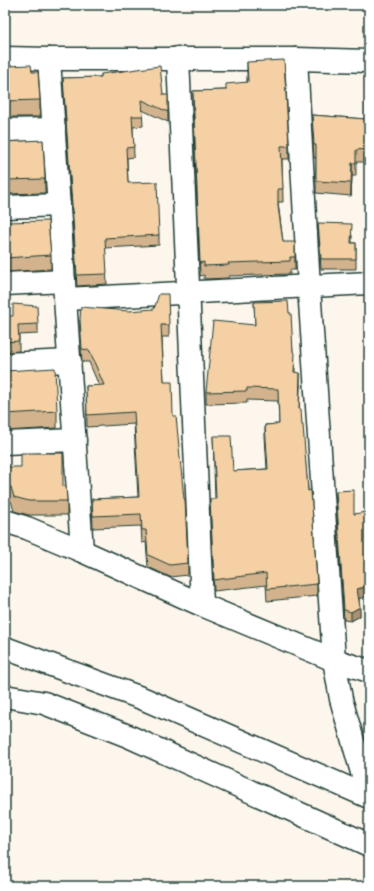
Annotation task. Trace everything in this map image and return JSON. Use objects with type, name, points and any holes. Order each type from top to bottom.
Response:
[{"type":"street","points":[[5,58],[178,58],[369,61]]},
{"type":"street","points":[[178,58],[202,605]]},
{"type":"street","points":[[49,59],[82,551]]},
{"type":"street","points":[[296,59],[308,287],[334,660],[341,699],[369,797]]},
{"type":"street","points":[[5,130],[54,129]]},
{"type":"street","points":[[5,207],[59,205]]},
{"type":"street","points":[[5,284],[65,290],[189,293],[369,284]]},
{"type":"street","points":[[5,364],[70,361]]},
{"type":"street","points":[[5,443],[75,440]]},
{"type":"street","points":[[5,521],[27,528],[82,551],[202,605],[334,660],[369,670]]},
{"type":"street","points":[[5,648],[144,699],[369,797]]},
{"type":"street","points":[[5,696],[44,703],[128,736],[369,845]]},
{"type":"building","points":[[284,60],[289,146],[281,146],[283,189],[278,189],[278,206],[283,242],[295,242],[295,257],[290,257],[290,261],[228,263],[229,265],[204,266],[204,262],[200,263],[193,91],[226,90],[226,84],[248,82],[247,62]]},
{"type":"building","points":[[31,65],[32,72],[38,72],[40,100],[5,101],[5,66]]},
{"type":"building","points":[[160,66],[163,95],[168,95],[168,112],[142,100],[143,116],[132,116],[134,147],[126,148],[128,183],[157,182],[159,235],[105,238],[107,274],[77,275],[63,78],[101,77],[101,74]]},
{"type":"building","points":[[365,68],[369,68],[369,149],[356,150],[356,163],[352,163],[351,183],[316,181],[316,145],[314,145],[312,115],[366,119]]},
{"type":"building","points":[[43,140],[45,179],[5,180],[5,142]]},
{"type":"building","points":[[48,221],[51,255],[5,258],[5,222]]},
{"type":"building","points":[[318,223],[352,224],[351,243],[356,243],[356,259],[321,259]]},
{"type":"building","points":[[159,294],[168,294],[169,325],[161,325],[164,382],[172,382],[173,416],[176,416],[185,499],[188,563],[170,565],[148,555],[146,530],[142,530],[141,514],[93,516],[92,499],[139,497],[134,412],[87,415],[86,386],[104,385],[89,350],[82,349],[80,320],[81,307],[129,311],[154,309]]},
{"type":"building","points":[[288,301],[289,313],[291,313],[293,352],[295,353],[294,372],[300,373],[299,409],[301,409],[303,425],[308,491],[311,490],[317,584],[267,589],[266,573],[214,580],[210,499],[216,499],[213,436],[231,436],[233,471],[268,469],[265,425],[279,424],[278,389],[247,388],[247,391],[206,392],[213,321],[255,325],[254,302]]},
{"type":"building","points":[[13,304],[37,306],[38,324],[18,325],[19,341],[5,342],[5,316],[13,316]]},
{"type":"building","points":[[55,368],[57,411],[5,414],[5,371]]},
{"type":"building","points":[[21,453],[63,453],[63,486],[66,486],[67,501],[29,501],[14,497],[11,487],[5,487],[5,467],[21,467]]},
{"type":"building","points":[[354,490],[354,514],[366,512],[369,543],[369,586],[357,589],[360,607],[351,612],[344,610],[336,491]]}]
